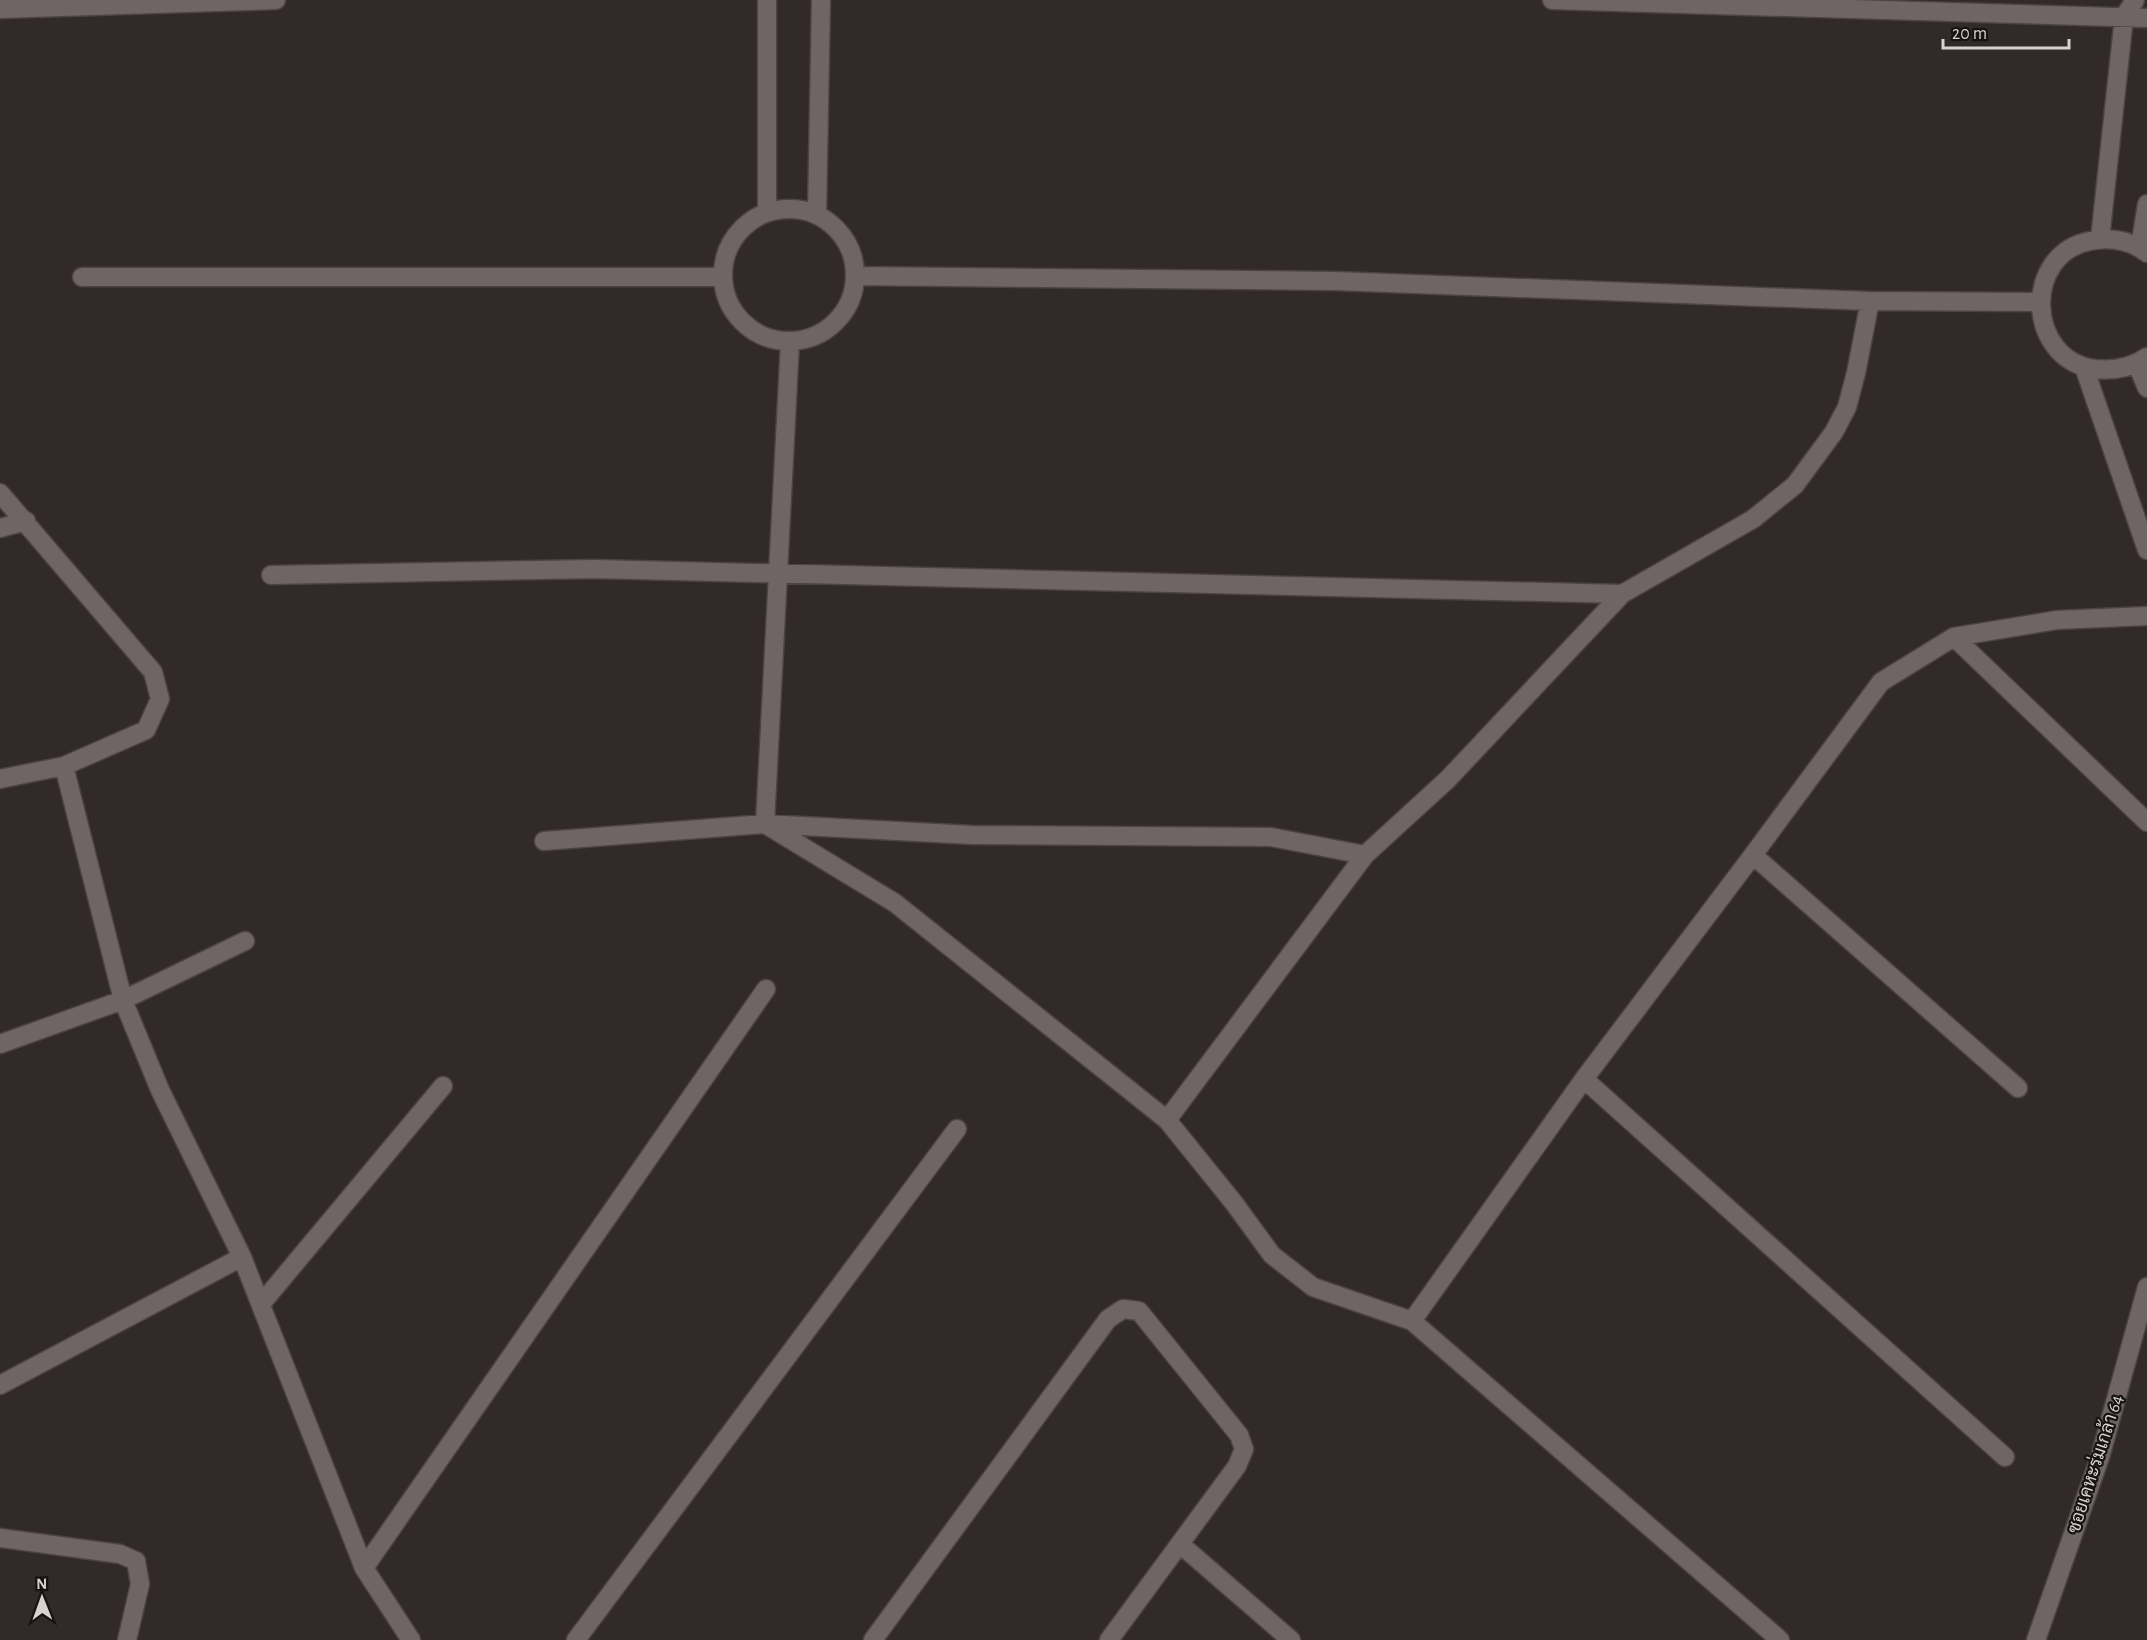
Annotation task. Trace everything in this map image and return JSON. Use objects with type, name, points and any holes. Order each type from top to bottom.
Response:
[{"type":"street","points":[[0,9],[276,0]]},
{"type":"street","points":[[766,0],[767,212]]},
{"type":"street","points":[[817,213],[821,0]]},
{"type":"street","points":[[1552,0],[2147,18]]},
{"type":"street","points":[[2100,239],[2124,16],[2135,0]]},
{"type":"street","points":[[2147,204],[2144,250],[2121,240],[2100,239],[2084,242],[2070,249],[2048,272],[2042,287],[2040,302],[2047,334],[2056,348],[2069,360],[2084,367],[2112,371],[2142,360],[2147,388]]},
{"type":"street","points":[[788,208],[817,213],[838,228],[852,250],[857,276],[851,301],[837,322],[816,336],[790,342],[765,337],[743,323],[728,302],[722,277],[727,249],[743,226],[767,212],[788,208]]},
{"type":"street","points":[[857,276],[1335,280],[1870,301],[2040,302]]},
{"type":"street","points":[[82,277],[722,277]]},
{"type":"street","points":[[1167,1120],[1365,855],[1448,779],[1622,594],[1753,519],[1795,485],[1834,432],[1847,407],[1870,301]]},
{"type":"street","points":[[765,824],[780,573],[790,342]]},
{"type":"street","points":[[2084,367],[2147,550]]},
{"type":"street","points":[[0,493],[153,672],[160,699],[146,730],[64,766],[0,779]]},
{"type":"street","points":[[0,528],[26,521]]},
{"type":"street","points":[[271,575],[594,569],[1622,594]]},
{"type":"street","points":[[1412,1321],[1584,1079],[1881,682],[1954,637],[2057,620],[2147,616]]},
{"type":"street","points":[[1954,637],[2147,822]]},
{"type":"street","points":[[64,766],[123,1000],[168,1108],[242,1257],[364,1568],[411,1640]]},
{"type":"street","points":[[544,841],[765,824],[973,835],[1271,837],[1365,855]]},
{"type":"street","points":[[765,824],[895,903],[1167,1120],[1234,1203],[1272,1255],[1313,1287],[1412,1321],[1780,1640]]},
{"type":"street","points":[[1753,855],[2018,1088]]},
{"type":"street","points":[[0,1044],[123,1000],[245,941]]},
{"type":"street","points":[[364,1568],[766,989]]},
{"type":"street","points":[[1584,1079],[2005,1457]]},
{"type":"street","points":[[261,1304],[443,1086]]},
{"type":"street","points":[[576,1640],[957,1129]]},
{"type":"street","points":[[0,1385],[242,1257]]},
{"type":"street","name":"ซอยเคหะร่มเกล้า 64","points":[[2036,1640],[2100,1457],[2147,1287]]},
{"type":"street","points":[[873,1640],[1108,1319],[1123,1309],[1139,1311],[1239,1435],[1244,1449],[1237,1466],[1108,1640]]},
{"type":"street","points":[[0,1538],[120,1554],[136,1561],[140,1584],[128,1640]]},
{"type":"street","points":[[1180,1544],[1291,1640]]}]
